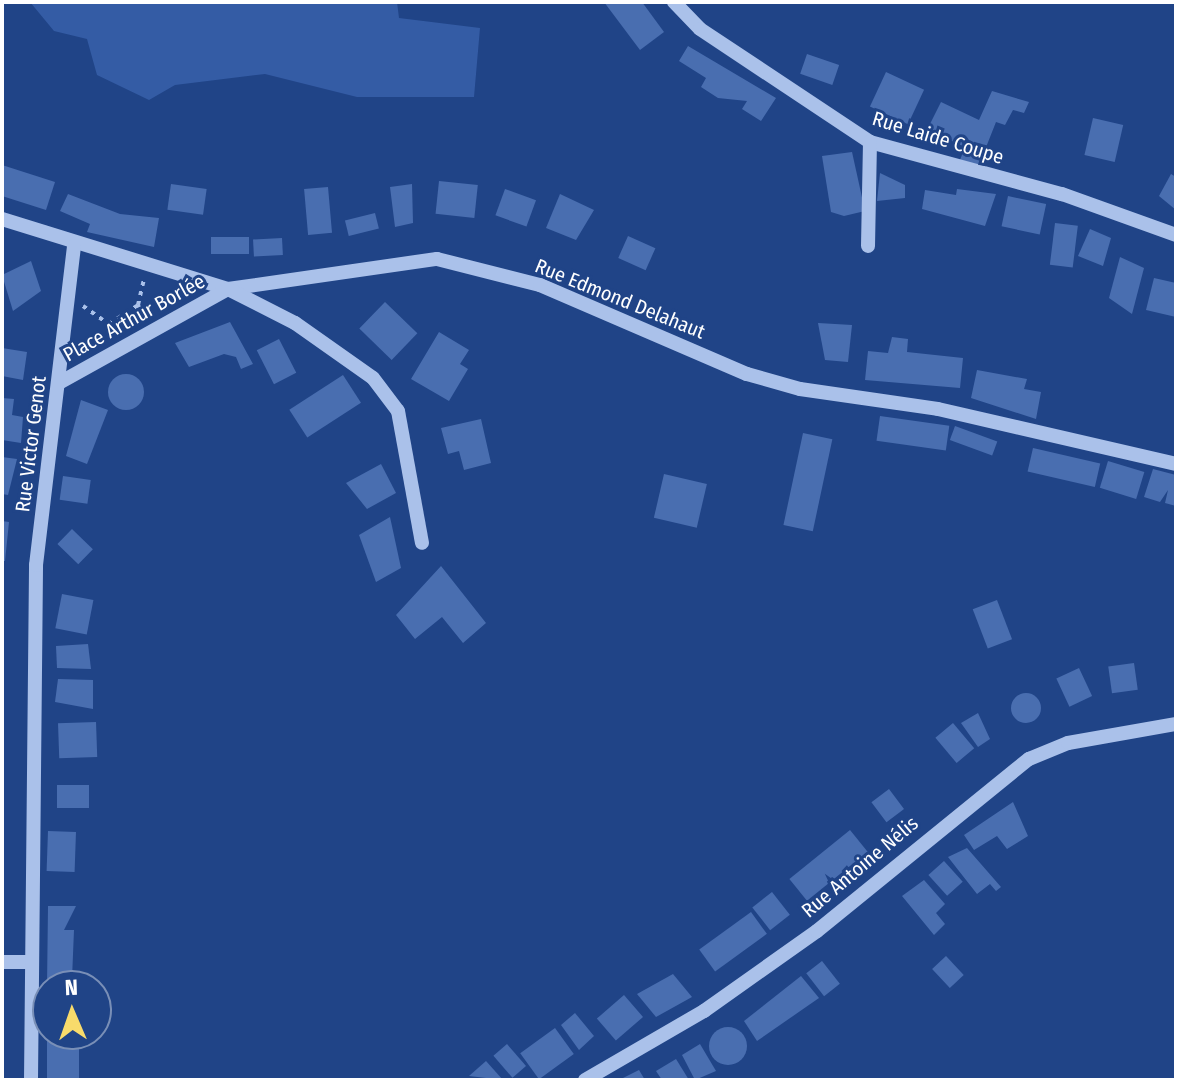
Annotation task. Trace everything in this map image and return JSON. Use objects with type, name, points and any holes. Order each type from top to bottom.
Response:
[{"type":"street","name":"Rue Laide Coupe","points":[[674,2],[700,29],[870,142],[1062,194],[1176,235]]},
{"type":"street","points":[[868,246],[870,142]]},
{"type":"street","name":"Rue Edmond Delahaut","points":[[2,219],[147,270],[228,289],[437,259],[540,285],[786,386],[938,409],[1176,464]]},
{"type":"street","name":"Rue Victor Genot","points":[[31,1080],[29,962],[36,565],[71,298],[74,246]]},
{"type":"street","points":[[228,289],[295,323],[373,378],[398,411],[422,543]]},
{"type":"street","name":"Place Arthur Borlée","points":[[59,383],[228,289]]},
{"type":"street","name":"Rue Antoine Nélis","points":[[585,1080],[704,1011],[817,931],[1029,759],[1068,743],[1176,724]]},
{"type":"street","points":[[2,962],[29,962]]},
{"type":"path","points":[[71,298],[109,324],[138,305],[147,270]]},
{"type":"path","points":[[138,305],[152,330]]},
{"type":"shaded area","points":[[30,2],[397,2],[399,18],[480,28],[474,97],[357,97],[265,74],[175,85],[149,100],[97,75],[87,39],[54,31]]},
{"type":"building","points":[[604,2],[642,2],[664,32],[640,50]]},
{"type":"building","points":[[688,46],[776,98],[761,121],[742,109],[747,101],[718,98],[701,87],[706,78],[679,61]]},
{"type":"building","points":[[807,54],[839,65],[832,85],[800,74]]},
{"type":"building","points":[[886,72],[924,90],[908,124],[870,106]]},
{"type":"building","points":[[992,91],[1029,102],[1024,113],[1013,110],[1005,125],[996,122],[979,165],[960,160],[965,147],[927,130],[941,102],[979,120]]},
{"type":"building","points":[[1093,118],[1123,125],[1115,162],[1084,155]]},
{"type":"building","points":[[852,152],[865,211],[844,216],[831,212],[822,156]]},
{"type":"building","points":[[2,165],[55,182],[46,210],[2,196]]},
{"type":"building","points":[[880,173],[905,185],[905,198],[877,201]]},
{"type":"building","points":[[1171,174],[1176,177],[1176,210],[1159,196]]},
{"type":"building","points":[[439,181],[478,185],[474,218],[436,214]]},
{"type":"building","points":[[171,184],[207,189],[203,215],[167,210]]},
{"type":"building","points":[[412,184],[413,223],[395,227],[390,187]]},
{"type":"building","points":[[328,187],[332,233],[308,235],[304,189]]},
{"type":"building","points":[[505,189],[536,200],[526,227],[495,215]]},
{"type":"building","points":[[957,189],[996,194],[985,226],[922,209],[925,190],[956,195]]},
{"type":"building","points":[[68,194],[120,214],[159,218],[154,247],[87,232],[90,224],[60,211]]},
{"type":"building","points":[[560,194],[594,210],[576,240],[546,228]]},
{"type":"building","points":[[1008,196],[1046,204],[1040,234],[1002,226]]},
{"type":"building","points":[[375,213],[379,229],[349,236],[345,220]]},
{"type":"building","points":[[1055,223],[1078,226],[1073,267],[1050,265]]},
{"type":"building","points":[[1090,229],[1111,238],[1103,266],[1078,256]]},
{"type":"building","points":[[628,236],[655,248],[646,270],[618,258]]},
{"type":"building","points":[[211,237],[249,237],[249,254],[211,254]]},
{"type":"building","points":[[282,238],[283,255],[254,256],[253,240]]},
{"type":"building","points":[[1120,257],[1144,268],[1132,314],[1109,298]]},
{"type":"building","points":[[31,261],[41,291],[13,311],[2,275]]},
{"type":"building","points":[[1154,278],[1176,283],[1176,317],[1146,310]]},
{"type":"building","points":[[385,302],[417,333],[392,360],[359,329]]},
{"type":"building","points":[[230,322],[253,364],[241,369],[236,357],[224,354],[189,367],[175,343]]},
{"type":"building","points":[[818,323],[852,325],[848,362],[825,360]]},
{"type":"building","points":[[439,332],[469,350],[460,364],[468,369],[449,401],[411,379]]},
{"type":"building","points":[[892,337],[908,339],[907,352],[963,358],[960,388],[865,380],[868,351],[888,353]]},
{"type":"building","points":[[279,339],[296,373],[274,384],[257,350]]},
{"type":"building","points":[[2,348],[27,352],[23,380],[2,376]]},
{"type":"building","points":[[977,370],[1027,379],[1024,389],[1041,392],[1036,419],[971,398]]},
{"type":"building","points":[[126,374],[139,379],[144,392],[139,405],[126,410],[113,405],[108,392],[113,379]]},
{"type":"building","points":[[343,375],[361,403],[307,438],[289,410]]},
{"type":"building","points":[[2,398],[14,399],[12,415],[23,417],[21,443],[2,440]]},
{"type":"building","points":[[81,400],[108,410],[87,464],[66,456]]},
{"type":"building","points":[[880,416],[949,426],[946,450],[877,441]]},
{"type":"building","points":[[481,419],[491,463],[464,470],[459,451],[448,454],[441,428]]},
{"type":"building","points":[[955,426],[997,441],[992,455],[950,440]]},
{"type":"building","points":[[803,433],[832,439],[813,531],[783,525]]},
{"type":"building","points":[[1033,448],[1100,464],[1095,487],[1028,471]]},
{"type":"building","points":[[2,457],[17,459],[8,495],[2,494]]},
{"type":"building","points":[[1108,461],[1144,472],[1136,499],[1100,488]]},
{"type":"building","points":[[381,464],[396,493],[367,509],[346,483]]},
{"type":"building","points":[[1153,469],[1176,475],[1176,506],[1165,503],[1168,490],[1160,502],[1144,497]]},
{"type":"building","points":[[664,474],[707,484],[697,528],[654,518]]},
{"type":"building","points":[[63,476],[91,480],[87,504],[60,500]]},
{"type":"building","points":[[390,517],[401,568],[376,582],[359,535]]},
{"type":"building","points":[[2,521],[9,522],[5,561],[2,561]]},
{"type":"building","points":[[72,529],[93,549],[78,564],[57,544]]},
{"type":"building","points":[[441,566],[486,623],[463,643],[442,617],[415,639],[396,615]]},
{"type":"building","points":[[62,594],[93,600],[87,634],[55,628]]},
{"type":"building","points":[[997,600],[1012,639],[988,649],[973,609]]},
{"type":"building","points":[[88,644],[91,669],[57,668],[56,646]]},
{"type":"building","points":[[1134,663],[1138,690],[1112,693],[1108,667]]},
{"type":"building","points":[[1079,668],[1092,696],[1069,707],[1056,679]]},
{"type":"building","points":[[58,679],[93,680],[93,709],[55,702]]},
{"type":"building","points":[[1026,693],[1037,697],[1041,708],[1037,719],[1026,723],[1015,719],[1011,708],[1015,697]]},
{"type":"building","points":[[978,713],[990,739],[978,747],[961,723]]},
{"type":"building","points":[[96,722],[97,757],[59,758],[58,723]]},
{"type":"building","points":[[953,723],[974,748],[957,763],[935,738]]},
{"type":"building","points":[[57,785],[89,785],[89,808],[57,808]]},
{"type":"building","points":[[889,789],[904,809],[886,822],[871,802]]},
{"type":"building","points":[[1013,802],[1028,836],[1007,849],[997,836],[974,850],[964,835]]},
{"type":"building","points":[[850,830],[868,852],[807,901],[789,879]]},
{"type":"building","points":[[48,831],[76,832],[75,872],[47,871]]},
{"type":"building","points":[[967,848],[1001,887],[996,891],[990,884],[977,894],[948,857]]},
{"type":"building","points":[[944,861],[963,882],[947,896],[928,875]]},
{"type":"building","points":[[924,880],[945,904],[936,913],[945,924],[934,935],[902,896]]},
{"type":"building","points":[[772,892],[790,915],[770,930],[752,907]]},
{"type":"building","points":[[48,906],[76,906],[64,930],[74,930],[72,970],[47,970]]},
{"type":"building","points":[[751,912],[767,934],[715,971],[699,950]]},
{"type":"building","points":[[946,956],[964,975],[950,988],[932,969]]},
{"type":"building","points":[[822,961],[840,984],[824,996],[806,973]]},
{"type":"building","points":[[673,974],[692,997],[656,1017],[637,994]]},
{"type":"building","points":[[801,976],[819,998],[757,1041],[744,1021]]},
{"type":"building","points":[[624,995],[643,1017],[616,1041],[597,1019]]},
{"type":"building","points":[[575,1013],[594,1036],[579,1050],[561,1025]]},
{"type":"building","points":[[728,1027],[742,1032],[747,1046],[742,1060],[728,1065],[714,1060],[709,1046],[714,1032]]},
{"type":"building","points":[[555,1028],[574,1054],[539,1079],[520,1053]]},
{"type":"building","points":[[507,1044],[526,1066],[512,1078],[493,1056]]},
{"type":"building","points":[[700,1044],[716,1071],[695,1080],[682,1055]]},
{"type":"building","points":[[47,1050],[79,1050],[79,1080],[47,1080]]},
{"type":"building","points":[[676,1059],[689,1080],[662,1080],[656,1071]]},
{"type":"building","points":[[486,1061],[503,1080],[469,1076]]},
{"type":"building","points":[[639,1070],[645,1080],[619,1080]]}]
